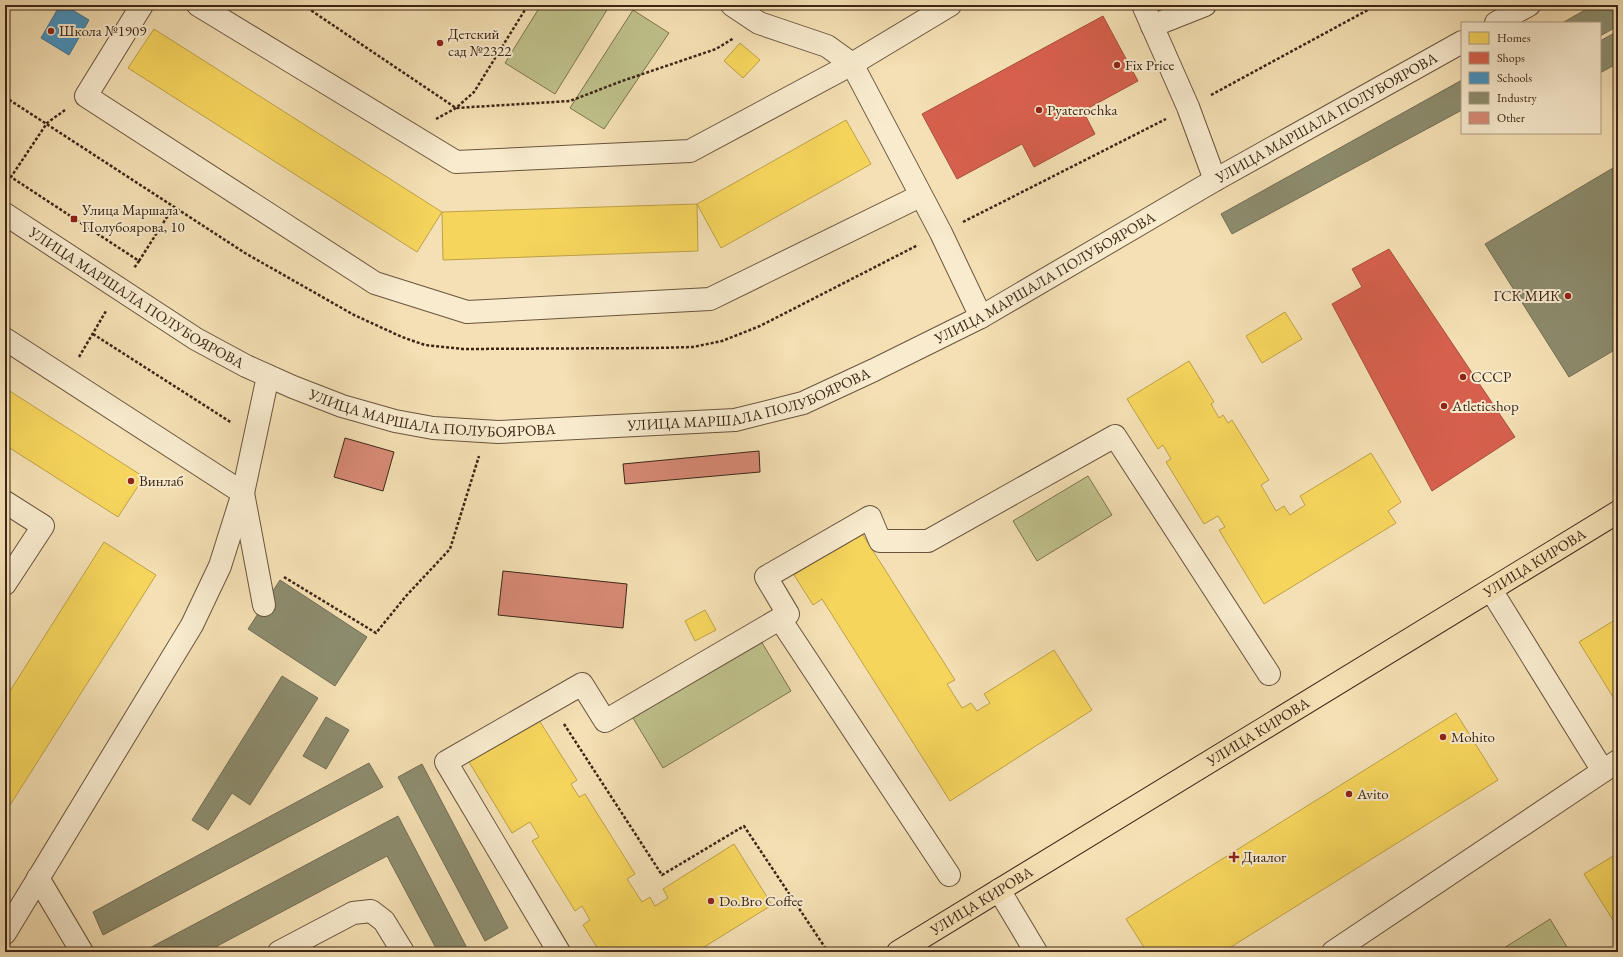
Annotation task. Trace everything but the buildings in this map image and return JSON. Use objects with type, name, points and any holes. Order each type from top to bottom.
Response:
[{"type":"main road","name":"УЛИЦА КИРОВА","points":[[898,952],[1618,512]]},
{"type":"street","points":[[142,5],[86,96],[375,283],[467,312],[710,299],[920,196]]},
{"type":"street","points":[[198,5],[456,162],[690,151],[852,64],[950,5]]},
{"type":"street","points":[[732,5],[759,23],[827,46],[852,64],[941,234],[980,317]]},
{"type":"street","points":[[1143,5],[1188,107],[1215,180]]},
{"type":"street","points":[[1152,26],[1205,5]]},
{"type":"street","points":[[1498,22],[1529,5]]},
{"type":"street","name":"УЛИЦА МАРШАЛА ПОЛУБОЯРОВА","points":[[5,214],[196,339],[246,366],[293,387],[342,406],[396,421],[433,428],[498,432],[735,420],[803,402],[874,370],[980,317],[1215,180],[1461,43]]},
{"type":"street","points":[[5,339],[243,493],[264,605]]},
{"type":"street","points":[[5,933],[192,625],[220,566],[243,493],[268,376]]},
{"type":"street","points":[[560,952],[446,762],[582,684],[605,721],[788,614],[766,577],[870,517],[880,541],[928,541],[1115,436],[1269,674]]},
{"type":"street","points":[[5,502],[43,526],[5,584]]},
{"type":"street","points":[[1333,952],[1610,766],[1491,590]]},
{"type":"street","points":[[780,619],[949,875]]},
{"type":"street","points":[[38,878],[82,952]]},
{"type":"street","points":[[999,890],[1030,950]]},
{"type":"street","points":[[279,952],[353,913],[371,911],[384,922],[403,952]]},
{"type":"path","points":[[303,5],[456,108],[570,101],[622,81],[716,49],[759,23]]},
{"type":"path","points":[[410,134],[456,108],[474,92],[528,5]]},
{"type":"path","points":[[5,96],[245,253],[354,315],[402,337],[425,345],[463,350],[694,347],[722,341],[760,326],[1188,107],[1377,5]]},
{"type":"path","points":[[139,261],[174,206]]},
{"type":"path","points":[[93,334],[255,438]]},
{"type":"path","points":[[255,559],[376,633],[406,596],[450,549],[480,456]]},
{"type":"path","points":[[550,702],[662,875],[744,826],[828,952]]},
{"type":"green space","points":[[541,5],[610,5],[555,94],[505,63]]},
{"type":"green space","points":[[633,10],[669,33],[604,129],[570,108]]},
{"type":"green space","points":[[1088,476],[1112,515],[1037,561],[1013,521]]},
{"type":"green space","points":[[761,641],[791,691],[663,768],[633,718]]},
{"type":"green space","points":[[1550,919],[1570,952],[1506,952],[1504,948]]},
{"type":"place","name":"Школа №1909","points":[[51,31]]},
{"type":"place","name":"Детский сад №2322","points":[[440,43]]},
{"type":"place","name":"Fix Price","points":[[1117,65]]},
{"type":"place","name":"Pyaterochka","points":[[1039,110]]},
{"type":"place","name":"Улица Маршала Полубоярова, 10","points":[[74,219]]},
{"type":"place","name":"ГСК МИК","points":[[1568,296]]},
{"type":"place","name":"СССР","points":[[1463,377]]},
{"type":"place","name":"Atleticshop","points":[[1444,406]]},
{"type":"place","name":"Винлаб","points":[[131,481]]},
{"type":"place","name":"Mohito","points":[[1443,737]]},
{"type":"place","name":"Avito","points":[[1349,794]]},
{"type":"place","name":"Диалог","points":[[1234,857]]},
{"type":"place","name":"Do.Bro Coffee","points":[[711,901]]}]
